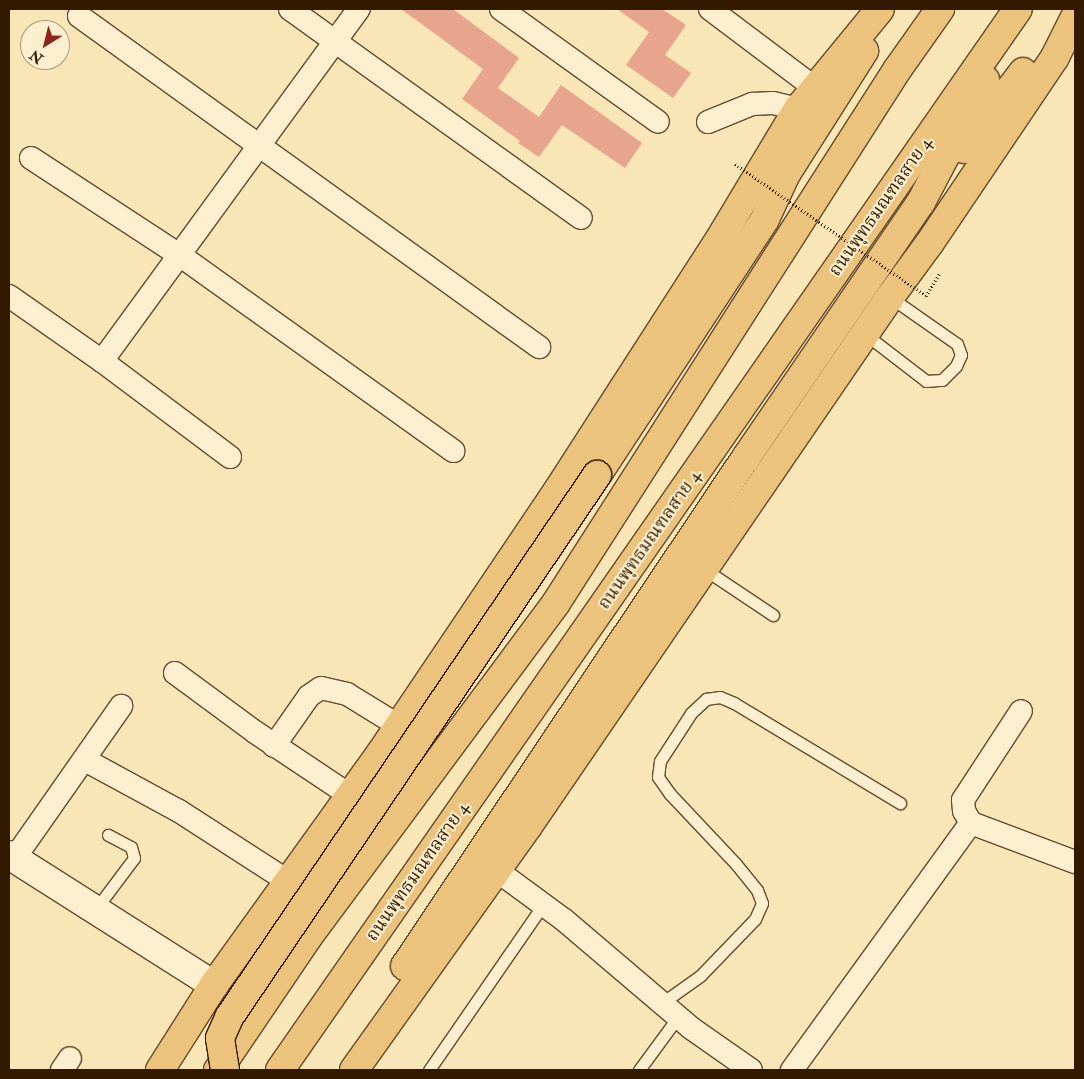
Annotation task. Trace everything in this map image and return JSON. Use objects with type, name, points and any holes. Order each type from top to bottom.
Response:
[{"type":"main road","points":[[160,1070],[214,985],[351,796],[574,465],[724,232],[798,109],[880,9]]},
{"type":"main road","points":[[765,219],[786,174],[888,9]]},
{"type":"main road","points":[[218,1070],[308,937],[556,603],[896,70],[940,9]]},
{"type":"main road","points":[[335,1070],[747,456],[921,202],[992,115],[1070,9]]},
{"type":"main road","points":[[921,202],[975,103],[1016,12]]},
{"type":"main road","name":"ถนนพุทธมณฑลสาย 4","points":[[280,1070],[1016,12]]},
{"type":"main road","points":[[354,1070],[496,870],[890,297],[929,244],[1055,57],[1075,17]]},
{"type":"main road","points":[[225,1070],[220,1038],[230,1016],[597,475],[765,219],[896,70]]},
{"type":"street","points":[[290,9],[581,218]]},
{"type":"street","points":[[102,362],[359,9]]},
{"type":"street","points":[[501,9],[658,122]]},
{"type":"street","points":[[710,9],[815,88]]},
{"type":"street","points":[[79,16],[259,148],[539,347]]},
{"type":"street","points":[[708,122],[752,104],[773,103],[798,109]]},
{"type":"street","points":[[31,158],[181,256],[453,452]]},
{"type":"street","points":[[9,296],[230,457]]},
{"type":"street","points":[[175,673],[274,746],[351,796]]},
{"type":"street","points":[[274,746],[309,696],[321,688],[347,694],[399,726]]},
{"type":"street","points":[[121,706],[85,760],[12,857],[94,911],[214,985]]},
{"type":"street","points":[[1021,711],[963,800],[964,811],[970,823],[1075,862]]},
{"type":"street","points":[[85,760],[179,811],[289,882]]},
{"type":"street","points":[[792,1070],[970,823]]},
{"type":"street","points":[[496,870],[543,905],[670,1010],[751,1070]]},
{"type":"lane","points":[[865,334],[926,381],[942,380],[956,366],[961,355],[957,344],[890,297]]},
{"type":"lane","points":[[704,569],[773,615]]},
{"type":"lane","points":[[639,1070],[670,1010],[755,919],[762,903],[757,890],[736,864],[670,794],[658,777],[660,761],[691,713],[706,699],[720,697],[734,703],[900,803]]},
{"type":"lane","points":[[94,911],[134,858],[131,847],[108,835]]},
{"type":"lane","points":[[429,1070],[543,905]]},
{"type":"path","points":[[735,164],[926,296]]},
{"type":"building","points":[[401,9],[453,9],[519,58],[498,88],[539,117],[561,85],[642,143],[625,168],[562,125],[539,157],[462,99],[483,69]]},
{"type":"building","points":[[617,9],[662,9],[686,25],[665,55],[691,73],[673,98],[626,65],[649,32]]}]
